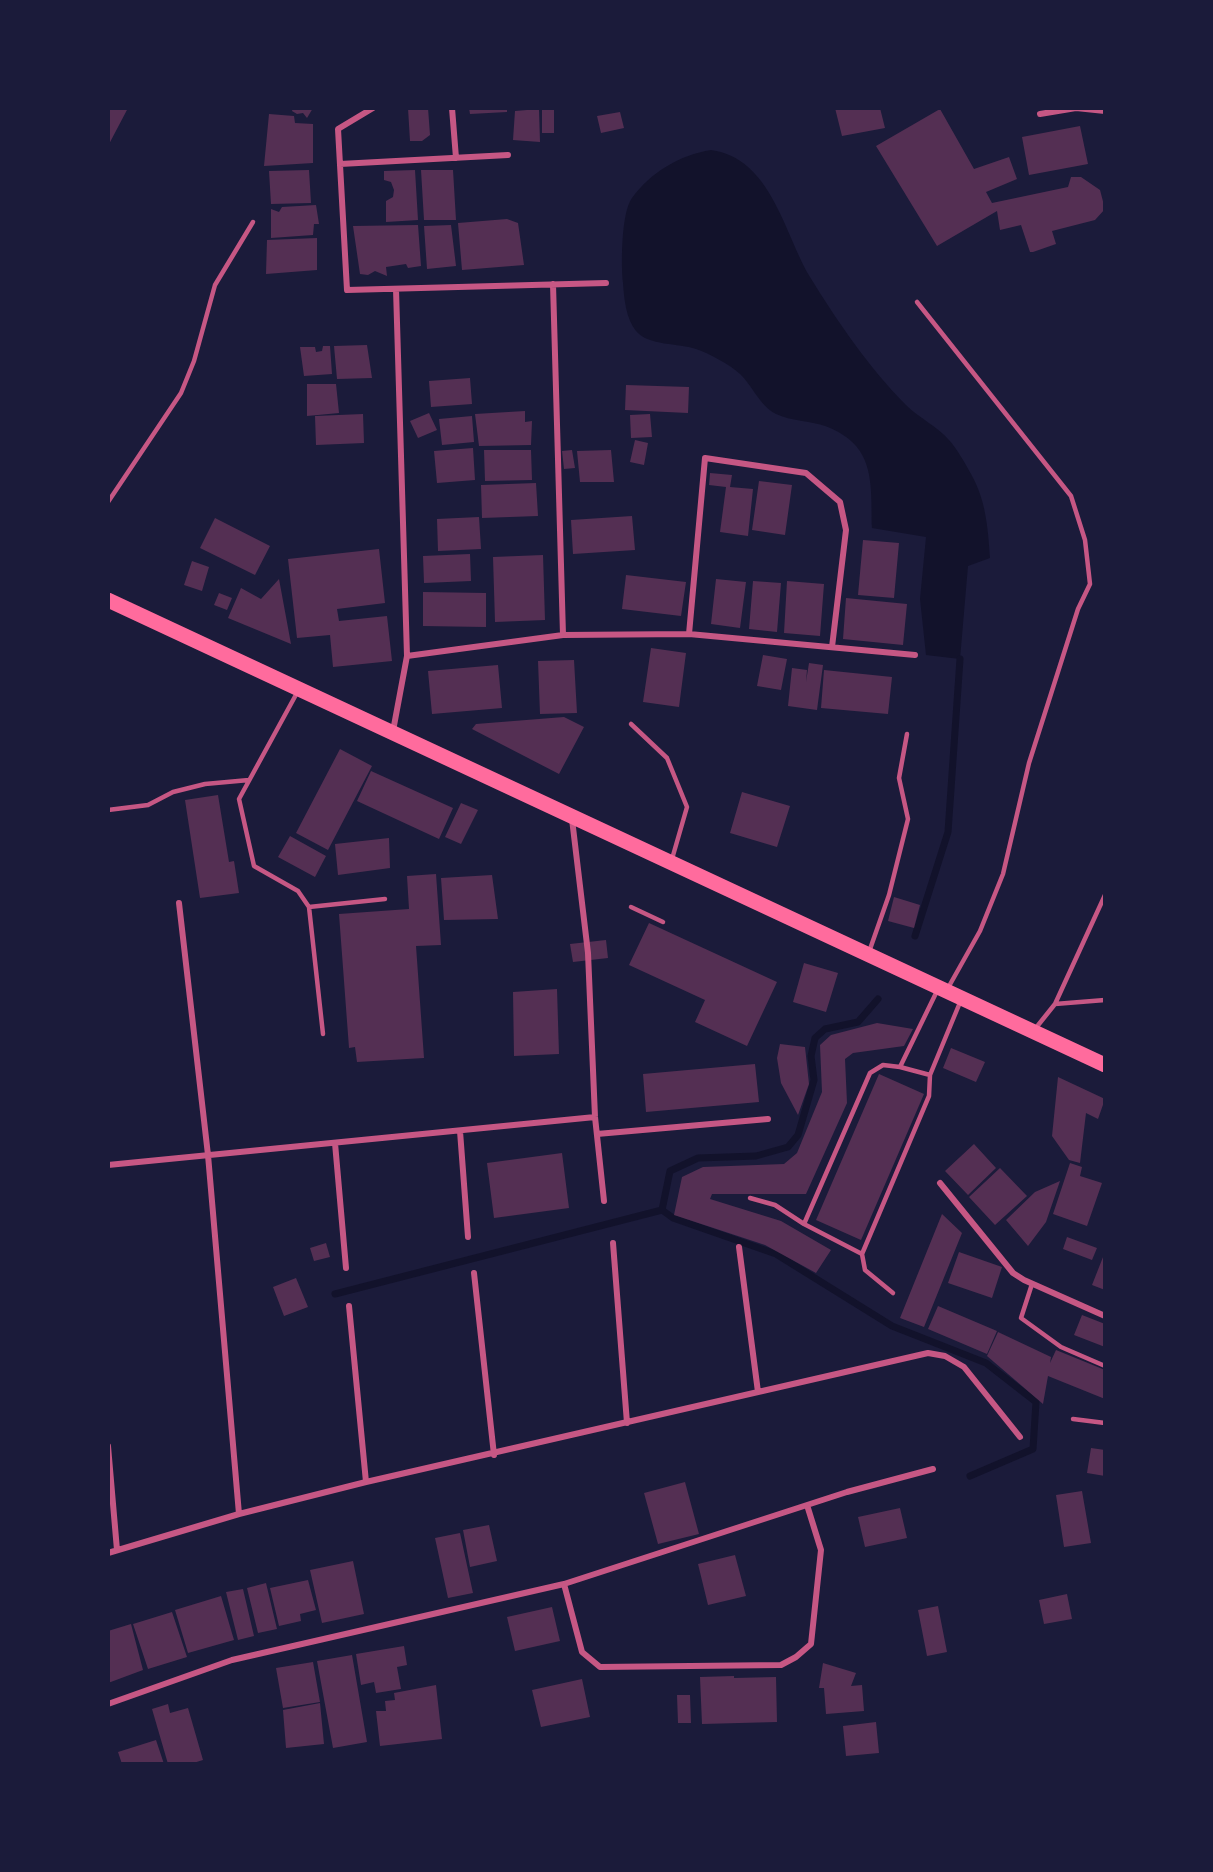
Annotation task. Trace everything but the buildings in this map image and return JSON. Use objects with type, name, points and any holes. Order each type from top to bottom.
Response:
[{"type":"main road","points":[[108,600],[1105,1065]]},
{"type":"street","points":[[373,108],[338,129],[347,290],[606,283]]},
{"type":"street","points":[[452,108],[456,158]]},
{"type":"street","points":[[1040,114],[1076,108],[1105,111]]},
{"type":"street","points":[[340,164],[508,155]]},
{"type":"street","points":[[553,284],[563,635]]},
{"type":"street","points":[[393,732],[407,656],[396,289]]},
{"type":"street","points":[[689,633],[705,458],[806,473],[840,502],[846,530],[832,647]]},
{"type":"street","points":[[407,656],[563,635],[689,633],[915,655]]},
{"type":"street","points":[[572,818],[588,953],[595,1117],[604,1201]]},
{"type":"street","points":[[179,903],[208,1155],[240,1514]]},
{"type":"street","points":[[108,1165],[595,1117]]},
{"type":"street","points":[[597,1134],[768,1119]]},
{"type":"street","points":[[460,1131],[468,1237]]},
{"type":"street","points":[[335,1143],[346,1268]]},
{"type":"street","points":[[940,1183],[1013,1272],[1032,1284],[1105,1316]]},
{"type":"street","points":[[613,1243],[627,1423]]},
{"type":"street","points":[[739,1247],[758,1392]]},
{"type":"street","points":[[474,1273],[494,1455]]},
{"type":"street","points":[[350,1306],[366,1482]]},
{"type":"street","points":[[108,1552],[240,1514],[366,1482],[494,1455],[928,1353],[945,1356],[964,1367],[1020,1437]]},
{"type":"street","points":[[108,1446],[117,1550]]},
{"type":"street","points":[[108,1704],[232,1660],[564,1584],[807,1505],[933,1469]]},
{"type":"street","points":[[564,1584],[582,1652],[600,1667],[781,1665],[796,1657],[811,1644],[821,1550],[807,1505]]},
{"type":"lane","points":[[108,502],[181,393],[194,361],[215,285],[253,222]]},
{"type":"lane","points":[[900,1066],[943,989],[980,931],[1002,874],[1029,763],[1078,609],[1090,584],[1085,540],[1071,496],[917,302]]},
{"type":"lane","points":[[299,688],[238,799],[254,866],[298,891],[309,907],[324,1034]]},
{"type":"lane","points":[[631,724],[666,758],[687,807],[670,863]]},
{"type":"lane","points":[[869,954],[889,895],[908,819],[898,778],[907,734]]},
{"type":"lane","points":[[108,810],[148,805],[173,792],[205,784],[249,780]]},
{"type":"lane","points":[[1033,1031],[1055,1004],[1105,895]]},
{"type":"lane","points":[[309,907],[386,899]]},
{"type":"lane","points":[[631,907],[663,922]]},
{"type":"lane","points":[[893,1293],[865,1270],[861,1254],[929,1096],[930,1075],[962,997]]},
{"type":"lane","points":[[1055,1004],[1105,1000]]},
{"type":"lane","points":[[804,1224],[870,1073],[883,1065],[900,1066],[930,1075]]},
{"type":"lane","points":[[750,1198],[775,1205],[804,1224],[861,1254]]},
{"type":"lane","points":[[1032,1284],[1021,1318],[1060,1347],[1105,1366]]},
{"type":"lane","points":[[1073,1419],[1105,1423]]},
{"type":"shaded area","points":[[711,150],[731,156],[748,167],[762,182],[810,277],[843,327],[893,391],[911,410],[949,440],[961,456],[976,484],[985,515],[990,558],[968,566],[960,659],[926,655],[920,599],[926,537],[872,528],[870,481],[862,454],[854,443],[825,426],[776,414],[765,406],[740,374],[725,363],[696,349],[656,342],[641,336],[630,321],[623,289],[622,264],[628,205],[648,180],[667,166],[699,152]]},
{"type":"waterway","points":[[915,936],[948,832],[960,659]]},
{"type":"waterway","points":[[878,999],[858,1022],[825,1029],[815,1038],[811,1056],[814,1080],[798,1135],[788,1147],[756,1156],[698,1158],[670,1171],[662,1210],[673,1218],[776,1254],[892,1326],[986,1363],[1036,1402],[1033,1449],[970,1476]]},
{"type":"waterway","points":[[335,1294],[662,1210]]}]
